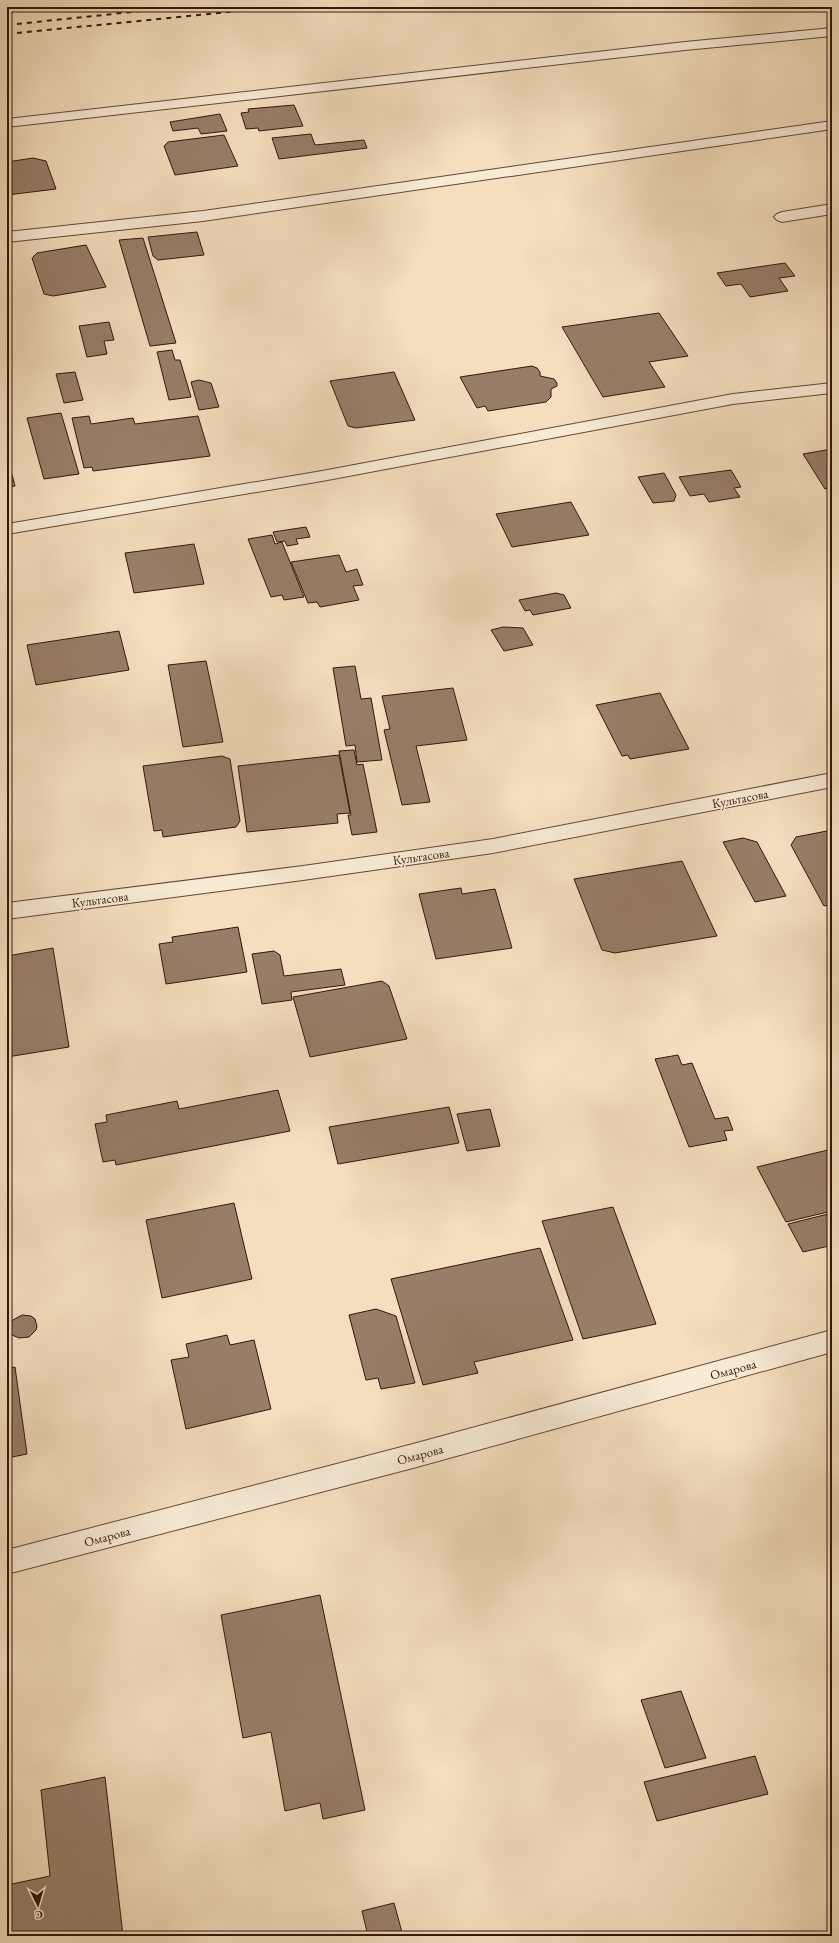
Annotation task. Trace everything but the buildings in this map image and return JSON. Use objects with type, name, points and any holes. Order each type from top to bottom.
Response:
[{"type":"street","points":[[7,123],[663,49],[832,32]]},
{"type":"street","points":[[7,237],[203,216],[832,125]]},
{"type":"street","points":[[782,218],[832,209]]},
{"type":"street","points":[[7,529],[330,474],[733,399],[832,388]]},
{"type":"street","name":"Культасова","points":[[7,911],[295,874],[492,846],[832,780]]},
{"type":"street","name":"Омарова","points":[[7,1562],[421,1454],[832,1341]]},
{"type":"railway","points":[[7,25],[180,7]]},
{"type":"railway","points":[[7,34],[280,7]]}]
